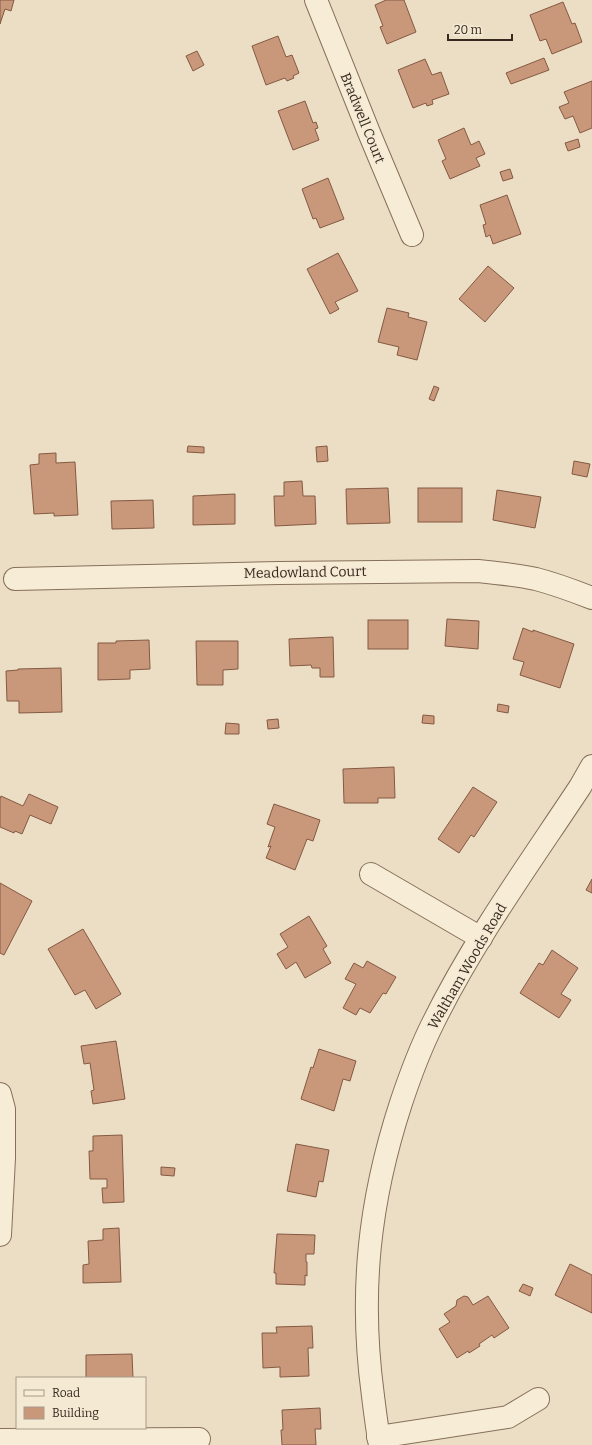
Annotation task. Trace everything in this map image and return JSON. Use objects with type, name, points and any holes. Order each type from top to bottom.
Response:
[{"type":"street","name":"Bradwell Court","points":[[316,0],[412,235]]},
{"type":"street","name":"Meadowland Court","points":[[15,579],[279,573],[478,571],[537,579],[592,598]]},
{"type":"street","name":"Waltham Woods Road","points":[[379,1441],[369,1367],[366,1306],[369,1249],[378,1188],[393,1128],[410,1077],[432,1024],[481,938],[592,766]]},
{"type":"street","points":[[372,874],[481,938]]},
{"type":"street","points":[[0,1094],[4,1109],[4,1158],[0,1235]]},
{"type":"street","points":[[379,1441],[508,1417],[538,1399]]},
{"type":"street","points":[[0,1440],[199,1439]]},
{"type":"building","points":[[0,0],[14,0],[11,11],[5,9],[0,24]]},
{"type":"building","points":[[386,0],[404,0],[416,32],[387,44],[380,27],[383,26],[375,5]]},
{"type":"building","points":[[563,2],[572,24],[575,23],[582,42],[552,54],[546,39],[540,41],[530,15]]},
{"type":"building","points":[[278,36],[286,57],[292,55],[299,73],[293,76],[294,78],[287,81],[285,78],[266,85],[252,46]]},
{"type":"building","points":[[197,51],[204,65],[193,71],[186,56]]},
{"type":"building","points":[[544,58],[549,70],[511,84],[506,73]]},
{"type":"building","points":[[425,59],[432,75],[441,72],[449,94],[432,100],[433,104],[427,106],[426,103],[413,108],[398,70]]},
{"type":"building","points":[[592,81],[592,128],[580,133],[573,116],[565,119],[559,107],[569,103],[564,92]]},
{"type":"building","points":[[305,101],[313,123],[316,122],[318,128],[315,129],[319,140],[293,150],[278,111]]},
{"type":"building","points":[[464,128],[471,145],[479,141],[485,154],[476,158],[480,166],[450,179],[442,161],[446,159],[438,140]]},
{"type":"building","points":[[578,139],[580,147],[568,151],[565,143]]},
{"type":"building","points":[[510,169],[513,178],[503,181],[500,172]]},
{"type":"building","points":[[328,178],[344,219],[320,228],[316,218],[313,219],[302,189]]},
{"type":"building","points":[[507,195],[521,234],[493,244],[490,235],[486,237],[483,225],[486,224],[480,205]]},
{"type":"building","points":[[338,253],[358,291],[335,302],[339,309],[330,314],[307,269]]},
{"type":"building","points":[[488,266],[514,288],[485,322],[459,299]]},
{"type":"building","points":[[387,308],[409,313],[408,317],[427,322],[417,360],[397,355],[399,347],[378,342]]},
{"type":"building","points":[[434,386],[439,388],[434,401],[429,399]]},
{"type":"building","points":[[188,446],[204,447],[204,453],[187,452]]},
{"type":"building","points":[[327,446],[328,461],[317,462],[316,447]]},
{"type":"building","points":[[56,453],[56,463],[75,462],[78,515],[54,516],[54,513],[34,514],[30,465],[39,464],[39,454]]},
{"type":"building","points":[[574,461],[590,464],[587,477],[572,474]]},
{"type":"building","points":[[302,481],[303,496],[315,496],[316,524],[275,526],[274,496],[284,496],[284,482]]},
{"type":"building","points":[[388,488],[390,523],[347,524],[346,489]]},
{"type":"building","points":[[418,488],[462,488],[462,522],[418,522]]},
{"type":"building","points":[[497,490],[541,497],[535,528],[493,520]]},
{"type":"building","points":[[235,494],[235,524],[193,525],[193,496]]},
{"type":"building","points":[[153,500],[154,528],[112,529],[111,501]]},
{"type":"building","points":[[447,619],[479,621],[478,649],[445,646]]},
{"type":"building","points":[[368,620],[408,620],[408,649],[368,649]]},
{"type":"building","points":[[523,628],[574,644],[560,688],[520,675],[524,662],[513,659]]},
{"type":"building","points":[[333,637],[334,677],[320,677],[320,668],[312,668],[311,665],[290,666],[289,639]]},
{"type":"building","points":[[149,640],[150,669],[130,670],[130,679],[98,680],[98,643]]},
{"type":"building","points":[[196,641],[238,641],[238,669],[223,670],[223,685],[197,685]]},
{"type":"building","points":[[61,668],[62,712],[19,713],[19,701],[7,701],[6,671],[18,669]]},
{"type":"building","points":[[498,704],[509,706],[508,713],[497,711]]},
{"type":"building","points":[[423,715],[434,716],[434,724],[422,723]]},
{"type":"building","points":[[278,719],[279,728],[268,729],[267,720]]},
{"type":"building","points":[[226,723],[239,724],[239,734],[225,734]]},
{"type":"building","points":[[394,767],[395,798],[378,798],[378,803],[344,803],[343,769]]},
{"type":"building","points":[[473,787],[497,802],[474,837],[471,835],[459,853],[438,839]]},
{"type":"building","points":[[29,794],[58,807],[51,824],[30,815],[22,834],[15,831],[14,833],[0,827],[1,796],[23,806]]},
{"type":"building","points":[[274,804],[320,820],[313,841],[307,839],[295,870],[266,858],[271,846],[268,847],[275,827],[267,824]]},
{"type":"building","points":[[592,879],[592,893],[586,890]]},
{"type":"building","points":[[0,883],[32,901],[4,955],[0,953]]},
{"type":"building","points":[[309,916],[327,946],[323,949],[331,963],[305,978],[296,962],[286,969],[277,954],[288,947],[280,934]]},
{"type":"building","points":[[83,929],[121,994],[96,1009],[85,990],[75,995],[48,949]]},
{"type":"building","points":[[552,950],[578,968],[561,994],[571,1000],[559,1018],[520,993],[539,963],[543,965]]},
{"type":"building","points":[[367,961],[396,977],[386,994],[383,993],[370,1013],[360,1008],[356,1015],[343,1008],[356,984],[345,979],[354,963],[363,968]]},
{"type":"building","points":[[116,1041],[125,1099],[93,1104],[91,1091],[94,1090],[90,1063],[84,1064],[81,1046]]},
{"type":"building","points":[[319,1049],[356,1061],[350,1081],[343,1079],[334,1111],[301,1099],[311,1067],[313,1068]]},
{"type":"building","points":[[122,1135],[124,1202],[103,1203],[102,1188],[107,1188],[107,1179],[90,1179],[89,1151],[93,1151],[93,1136]]},
{"type":"building","points":[[296,1144],[329,1150],[323,1182],[319,1181],[316,1197],[287,1191]]},
{"type":"building","points":[[161,1167],[175,1168],[174,1176],[161,1175]]},
{"type":"building","points":[[119,1228],[121,1282],[83,1283],[83,1265],[89,1264],[88,1241],[103,1240],[103,1229]]},
{"type":"building","points":[[277,1234],[315,1235],[314,1254],[306,1254],[307,1276],[305,1275],[305,1285],[276,1284],[276,1273],[274,1273]]},
{"type":"building","points":[[570,1264],[592,1275],[592,1313],[555,1295]]},
{"type":"building","points":[[523,1284],[533,1288],[530,1296],[519,1291]]},
{"type":"building","points":[[464,1296],[468,1297],[473,1305],[488,1296],[509,1328],[494,1338],[492,1335],[479,1344],[480,1346],[457,1358],[439,1329],[450,1322],[444,1314],[456,1306],[457,1300]]},
{"type":"building","points":[[312,1326],[313,1348],[308,1348],[309,1376],[280,1377],[280,1367],[263,1368],[262,1333],[277,1333],[276,1327]]},
{"type":"building","points":[[132,1354],[133,1377],[86,1377],[86,1355]]},
{"type":"building","points":[[320,1408],[321,1429],[315,1429],[316,1445],[282,1445],[282,1410]]}]
